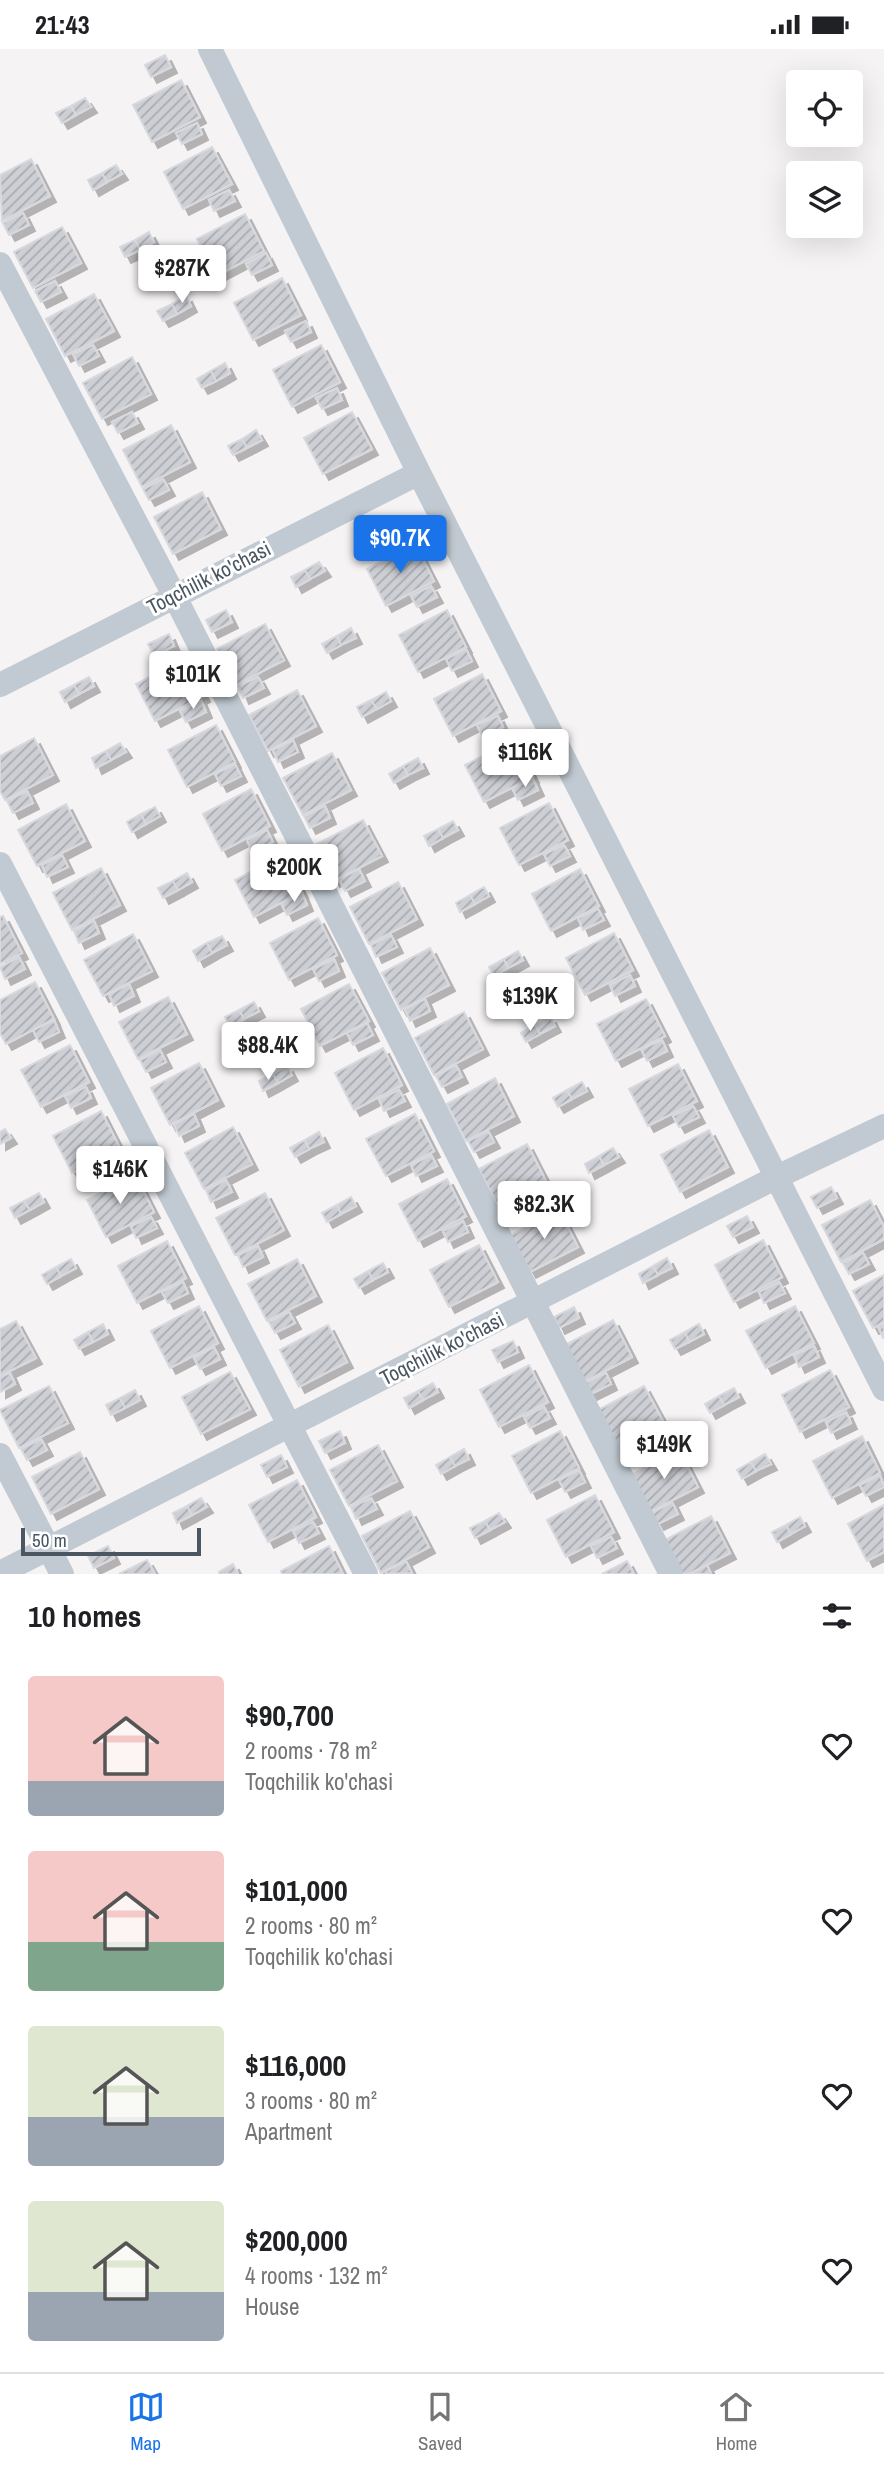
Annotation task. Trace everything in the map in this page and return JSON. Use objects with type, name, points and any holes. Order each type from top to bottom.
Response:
[{"type":"street","points":[[210,49],[419,473],[884,1389]]},
{"type":"street","points":[[0,264],[174,596],[671,1574]]},
{"type":"street","name":"Toqchilik ko'chasi","points":[[0,685],[419,473]]},
{"type":"street","points":[[0,864],[366,1574]]},
{"type":"street","name":"Toqchilik ko'chasi","points":[[0,1573],[777,1177],[884,1126]]},
{"type":"street","points":[[0,1455],[62,1574]]},
{"type":"building","points":[[165,55],[171,67],[151,77],[145,65]]},
{"type":"building","points":[[181,80],[200,117],[152,142],[133,105]]},
{"type":"building","points":[[85,98],[91,107],[76,115],[71,106]]},
{"type":"building","points":[[71,106],[76,115],[62,123],[56,113]]},
{"type":"building","points":[[197,123],[202,134],[182,144],[176,133]]},
{"type":"building","points":[[212,147],[232,184],[183,209],[164,172]]},
{"type":"building","points":[[31,159],[50,196],[2,221],[0,175]]},
{"type":"building","points":[[116,165],[122,174],[107,182],[102,173]]},
{"type":"building","points":[[102,173],[107,182],[93,190],[88,180]]},
{"type":"building","points":[[229,190],[235,201],[214,211],[209,200]]},
{"type":"building","points":[[23,213],[29,225],[9,235],[3,223]]},
{"type":"building","points":[[245,214],[264,251],[216,276],[197,239]]},
{"type":"building","points":[[62,227],[81,263],[33,288],[14,252]]},
{"type":"building","points":[[149,232],[154,242],[140,250],[135,240]]},
{"type":"building","points":[[135,240],[140,250],[125,257],[120,247]]},
{"type":"building","points":[[266,253],[272,265],[252,275],[246,264]]},
{"type":"building","points":[[282,278],[301,315],[253,340],[234,303]]},
{"type":"building","points":[[55,281],[61,292],[41,302],[35,291]]},
{"type":"building","points":[[94,294],[114,331],[65,356],[46,319]]},
{"type":"building","points":[[186,296],[191,306],[177,314],[172,304]]},
{"type":"building","points":[[172,304],[177,314],[163,321],[157,311]]},
{"type":"building","points":[[306,321],[311,332],[291,342],[285,331]]},
{"type":"building","points":[[93,345],[99,356],[79,366],[73,354]]},
{"type":"building","points":[[321,345],[340,382],[292,407],[273,370]]},
{"type":"building","points":[[132,357],[151,394],[102,419],[83,383]]},
{"type":"building","points":[[225,363],[230,373],[216,381],[211,371]]},
{"type":"building","points":[[211,371],[216,381],[202,388],[197,379]]},
{"type":"building","points":[[337,388],[342,400],[322,409],[316,398]]},
{"type":"building","points":[[132,412],[138,423],[118,433],[112,422]]},
{"type":"building","points":[[352,412],[372,449],[323,474],[304,438]]},
{"type":"building","points":[[171,425],[190,462],[142,487],[123,450]]},
{"type":"building","points":[[256,430],[262,440],[247,448],[242,439]]},
{"type":"building","points":[[242,439],[247,448],[233,455],[228,446]]},
{"type":"building","points":[[163,479],[169,490],[149,500],[143,489]]},
{"type":"building","points":[[202,492],[221,529],[173,554],[154,517]]},
{"type":"building","points":[[399,520],[405,531],[385,541],[379,530]]},
{"type":"building","points":[[415,544],[434,581],[386,606],[367,569]]},
{"type":"building","points":[[319,562],[325,571],[310,579],[305,570]]},
{"type":"building","points":[[305,570],[310,579],[296,587],[291,577]]},
{"type":"building","points":[[431,586],[437,597],[417,607],[411,596]]},
{"type":"building","points":[[226,610],[232,622],[212,632],[206,620]]},
{"type":"building","points":[[447,610],[466,647],[418,672],[399,635]]},
{"type":"building","points":[[265,624],[284,660],[236,685],[217,649]]},
{"type":"building","points":[[351,628],[356,638],[341,645],[337,636]]},
{"type":"building","points":[[169,634],[174,646],[154,656],[148,644]]},
{"type":"building","points":[[337,636],[341,645],[327,653],[322,644]]},
{"type":"building","points":[[466,649],[472,661],[452,671],[446,659]]},
{"type":"building","points":[[185,659],[204,696],[155,721],[136,684]]},
{"type":"building","points":[[482,674],[501,711],[453,736],[434,699]]},
{"type":"building","points":[[89,677],[94,686],[79,694],[74,685]]},
{"type":"building","points":[[258,677],[264,688],[243,698],[238,686]]},
{"type":"building","points":[[74,685],[79,694],[65,702],[60,692]]},
{"type":"building","points":[[297,690],[316,726],[268,751],[249,715]]},
{"type":"building","points":[[386,692],[391,701],[377,709],[371,700]]},
{"type":"building","points":[[201,700],[206,712],[186,722],[180,711]]},
{"type":"building","points":[[371,700],[377,709],[362,717],[357,707]]},
{"type":"building","points":[[498,716],[503,727],[483,737],[477,725]]},
{"type":"building","points":[[216,725],[235,762],[187,787],[168,750]]},
{"type":"building","points":[[34,738],[53,775],[5,800],[0,791],[0,756]]},
{"type":"building","points":[[293,740],[298,752],[278,762],[273,750]]},
{"type":"building","points":[[514,740],[533,777],[484,802],[465,765]]},
{"type":"building","points":[[120,743],[126,752],[111,760],[106,751]]},
{"type":"building","points":[[106,751],[111,760],[96,768],[92,758]]},
{"type":"building","points":[[332,753],[351,790],[303,815],[283,778]]},
{"type":"building","points":[[418,758],[423,768],[408,775],[403,766]]},
{"type":"building","points":[[235,764],[241,776],[221,786],[215,774]]},
{"type":"building","points":[[403,766],[408,775],[394,783],[389,774]]},
{"type":"building","points":[[533,779],[538,790],[518,800],[512,788]]},
{"type":"building","points":[[251,789],[270,826],[222,851],[203,814]]},
{"type":"building","points":[[27,791],[33,803],[13,813],[7,801]]},
{"type":"building","points":[[549,803],[568,840],[519,865],[500,828]]},
{"type":"building","points":[[66,804],[85,841],[37,866],[18,830]]},
{"type":"building","points":[[325,806],[330,818],[310,828],[304,816]]},
{"type":"building","points":[[155,807],[160,816],[146,824],[141,814]]},
{"type":"building","points":[[141,814],[146,824],[132,832],[127,822]]},
{"type":"building","points":[[363,820],[382,856],[334,881],[315,845]]},
{"type":"building","points":[[453,821],[458,830],[443,838],[438,829]]},
{"type":"building","points":[[438,829],[443,838],[429,846],[424,836]]},
{"type":"building","points":[[267,830],[273,842],[252,852],[247,840]]},
{"type":"building","points":[[564,845],[570,856],[550,866],[544,854]]},
{"type":"building","points":[[62,855],[68,867],[47,877],[42,865]]},
{"type":"building","points":[[283,855],[302,892],[254,917],[235,880]]},
{"type":"building","points":[[101,868],[120,905],[72,930],[53,893]]},
{"type":"building","points":[[359,869],[365,881],[345,891],[339,879]]},
{"type":"building","points":[[580,869],[599,906],[551,931],[532,894]]},
{"type":"building","points":[[187,873],[192,882],[178,890],[173,881]]},
{"type":"building","points":[[173,881],[178,890],[163,898],[158,888]]},
{"type":"building","points":[[398,882],[417,919],[369,944],[350,907]]},
{"type":"building","points":[[484,887],[489,896],[475,904],[470,895]]},
{"type":"building","points":[[302,893],[307,905],[287,915],[281,903]]},
{"type":"building","points":[[470,895],[475,904],[460,912],[456,903]]},
{"type":"building","points":[[598,909],[604,920],[583,930],[578,918]]},
{"type":"building","points":[[3,916],[22,953],[0,964],[0,917]]},
{"type":"building","points":[[318,918],[337,955],[289,980],[270,943]]},
{"type":"building","points":[[94,921],[99,933],[79,943],[74,931]]},
{"type":"building","points":[[614,933],[633,970],[585,995],[566,958]]},
{"type":"building","points":[[133,934],[152,971],[103,996],[84,960]]},
{"type":"building","points":[[391,935],[397,947],[376,957],[371,945]]},
{"type":"building","points":[[222,936],[227,945],[212,953],[207,943]]},
{"type":"building","points":[[207,943],[212,953],[198,961],[193,951]]},
{"type":"building","points":[[430,948],[449,985],[401,1010],[382,973]]},
{"type":"building","points":[[518,951],[523,960],[508,968],[504,959]]},
{"type":"building","points":[[19,957],[25,969],[5,979],[0,967]]},
{"type":"building","points":[[334,959],[339,971],[319,981],[313,969]]},
{"type":"building","points":[[504,959],[508,968],[494,976],[489,967]]},
{"type":"building","points":[[630,975],[635,986],[615,996],[610,985]]},
{"type":"building","points":[[35,982],[54,1019],[6,1044],[0,1033],[0,1000]]},
{"type":"building","points":[[129,984],[134,996],[114,1006],[109,994]]},
{"type":"building","points":[[349,984],[369,1021],[320,1046],[301,1009]]},
{"type":"building","points":[[168,997],[187,1034],[138,1059],[119,1022]]},
{"type":"building","points":[[425,999],[430,1011],[410,1021],[405,1009]]},
{"type":"building","points":[[646,999],[665,1036],[616,1061],[597,1024]]},
{"type":"building","points":[[254,1002],[259,1011],[244,1019],[239,1010]]},
{"type":"building","points":[[239,1010],[244,1019],[230,1027],[225,1017]]},
{"type":"building","points":[[464,1012],[483,1049],[434,1075],[415,1038]]},
{"type":"building","points":[[550,1017],[555,1026],[540,1034],[535,1025]]},
{"type":"building","points":[[54,1020],[59,1032],[39,1042],[33,1030]]},
{"type":"building","points":[[367,1023],[373,1035],[353,1045],[347,1033]]},
{"type":"building","points":[[535,1025],[540,1034],[526,1042],[521,1033]]},
{"type":"building","points":[[662,1040],[667,1051],[647,1061],[641,1049]]},
{"type":"building","points":[[70,1045],[89,1082],[41,1107],[21,1070]]},
{"type":"building","points":[[383,1048],[402,1085],[354,1110],[335,1073]]},
{"type":"building","points":[[160,1050],[166,1062],[146,1072],[140,1060]]},
{"type":"building","points":[[199,1063],[218,1100],[170,1125],[151,1088]]},
{"type":"building","points":[[678,1064],[697,1101],[648,1126],[629,1089]]},
{"type":"building","points":[[456,1065],[462,1077],[442,1087],[436,1076]]},
{"type":"building","points":[[287,1066],[292,1075],[278,1083],[273,1074]]},
{"type":"building","points":[[273,1074],[278,1083],[263,1091],[259,1081]]},
{"type":"building","points":[[495,1078],[514,1116],[466,1141],[447,1104]]},
{"type":"building","points":[[582,1082],[587,1091],[572,1099],[567,1090]]},
{"type":"building","points":[[86,1087],[91,1098],[71,1108],[65,1096]]},
{"type":"building","points":[[399,1090],[405,1101],[384,1111],[379,1099]]},
{"type":"building","points":[[567,1090],[572,1099],[558,1107],[553,1098]]},
{"type":"building","points":[[693,1106],[699,1117],[679,1127],[673,1116]]},
{"type":"building","points":[[101,1111],[120,1148],[72,1173],[53,1136]]},
{"type":"building","points":[[194,1114],[199,1126],[179,1136],[174,1124]]},
{"type":"building","points":[[415,1114],[434,1151],[386,1176],[366,1139]]},
{"type":"building","points":[[233,1127],[252,1164],[204,1189],[185,1153]]},
{"type":"building","points":[[5,1129],[11,1138],[0,1144],[0,1132]]},
{"type":"building","points":[[709,1130],[728,1167],[680,1192],[661,1155]]},
{"type":"building","points":[[488,1131],[494,1142],[474,1152],[468,1141]]},
{"type":"building","points":[[319,1132],[324,1142],[309,1149],[305,1140]]},
{"type":"building","points":[[305,1140],[309,1149],[295,1157],[290,1148]]},
{"type":"building","points":[[527,1144],[546,1181],[498,1206],[479,1169]]},
{"type":"building","points":[[613,1148],[619,1157],[604,1165],[599,1156]]},
{"type":"building","points":[[119,1150],[125,1162],[105,1172],[99,1160]]},
{"type":"building","points":[[431,1155],[437,1166],[416,1176],[411,1165]]},
{"type":"building","points":[[599,1156],[604,1165],[589,1173],[585,1164]]},
{"type":"building","points":[[135,1175],[154,1212],[106,1237],[87,1200]]},
{"type":"building","points":[[447,1179],[466,1216],[418,1241],[399,1204]]},
{"type":"building","points":[[226,1180],[232,1192],[211,1202],[206,1190]]},
{"type":"building","points":[[831,1187],[837,1198],[817,1208],[811,1197]]},
{"type":"building","points":[[39,1193],[44,1202],[30,1210],[24,1201]]},
{"type":"building","points":[[265,1193],[284,1230],[235,1255],[216,1218]]},
{"type":"building","points":[[351,1197],[356,1206],[341,1214],[337,1205]]},
{"type":"building","points":[[520,1197],[526,1208],[505,1218],[500,1207]]},
{"type":"building","points":[[870,1200],[884,1227],[884,1239],[841,1262],[822,1225]]},
{"type":"building","points":[[24,1201],[30,1210],[15,1218],[10,1208]]},
{"type":"building","points":[[337,1205],[341,1214],[327,1222],[322,1213]]},
{"type":"building","points":[[559,1210],[578,1247],[530,1272],[511,1235]]},
{"type":"building","points":[[747,1216],[753,1227],[733,1237],[727,1226]]},
{"type":"building","points":[[151,1217],[157,1228],[136,1238],[131,1226]]},
{"type":"building","points":[[463,1221],[468,1232],[448,1242],[443,1231]]},
{"type":"building","points":[[763,1240],[782,1277],[734,1302],[715,1265]]},
{"type":"building","points":[[167,1241],[186,1278],[137,1303],[118,1266]]},
{"type":"building","points":[[479,1245],[498,1282],[449,1307],[430,1270]]},
{"type":"building","points":[[258,1246],[263,1257],[243,1267],[238,1255]]},
{"type":"building","points":[[863,1253],[869,1264],[849,1274],[843,1263]]},
{"type":"building","points":[[667,1258],[672,1268],[658,1275],[653,1266]]},
{"type":"building","points":[[71,1259],[76,1268],[61,1276],[56,1267]]},
{"type":"building","points":[[297,1259],[316,1296],[267,1321],[248,1284]]},
{"type":"building","points":[[383,1263],[388,1272],[373,1280],[368,1271]]},
{"type":"building","points":[[653,1266],[658,1275],[643,1283],[639,1274]]},
{"type":"building","points":[[56,1267],[61,1276],[47,1284],[42,1275]]},
{"type":"building","points":[[368,1271],[373,1280],[359,1288],[354,1279]]},
{"type":"building","points":[[884,1275],[884,1322],[873,1328],[853,1291]]},
{"type":"building","points":[[183,1282],[188,1293],[168,1303],[162,1292]]},
{"type":"building","points":[[779,1282],[785,1293],[764,1303],[759,1292]]},
{"type":"building","points":[[199,1306],[218,1343],[170,1368],[151,1331]]},
{"type":"building","points":[[795,1306],[814,1343],[766,1368],[746,1331]]},
{"type":"building","points":[[574,1307],[579,1318],[559,1328],[554,1317]]},
{"type":"building","points":[[289,1312],[295,1323],[275,1333],[269,1322]]},
{"type":"building","points":[[613,1320],[632,1357],[584,1382],[565,1345]]},
{"type":"building","points":[[16,1321],[36,1358],[0,1376],[0,1329]]},
{"type":"building","points":[[884,1323],[884,1338],[883,1338],[878,1326]]},
{"type":"building","points":[[103,1324],[108,1334],[93,1342],[88,1332]]},
{"type":"building","points":[[699,1324],[704,1334],[689,1342],[685,1332]]},
{"type":"building","points":[[328,1325],[347,1362],[299,1387],[280,1350]]},
{"type":"building","points":[[88,1332],[93,1342],[79,1349],[74,1340]]},
{"type":"building","points":[[685,1332],[689,1342],[675,1349],[670,1340]]},
{"type":"building","points":[[513,1341],[518,1352],[498,1362],[492,1350]]},
{"type":"building","points":[[814,1346],[819,1357],[799,1367],[794,1355]]},
{"type":"building","points":[[214,1347],[220,1359],[200,1369],[194,1358]]},
{"type":"building","points":[[529,1365],[548,1402],[499,1427],[480,1390]]},
{"type":"building","points":[[830,1370],[849,1407],[800,1432],[782,1395]]},
{"type":"building","points":[[230,1372],[250,1409],[201,1434],[182,1397]]},
{"type":"building","points":[[10,1373],[15,1384],[0,1392],[0,1377]]},
{"type":"building","points":[[606,1373],[611,1384],[591,1394],[585,1383]]},
{"type":"building","points":[[433,1383],[438,1392],[423,1400],[418,1391]]},
{"type":"building","points":[[49,1386],[68,1423],[19,1448],[0,1410]]},
{"type":"building","points":[[644,1386],[664,1423],[615,1448],[596,1411]]},
{"type":"building","points":[[734,1388],[739,1397],[724,1405],[719,1396]]},
{"type":"building","points":[[135,1390],[140,1400],[125,1408],[120,1398]]},
{"type":"building","points":[[418,1391],[423,1400],[409,1408],[404,1398]]},
{"type":"building","points":[[719,1396],[724,1405],[710,1413],[705,1404]]},
{"type":"building","points":[[120,1398],[125,1408],[111,1415],[106,1405]]},
{"type":"building","points":[[544,1407],[550,1418],[530,1428],[524,1417]]},
{"type":"building","points":[[846,1412],[851,1423],[831,1433],[826,1422]]},
{"type":"building","points":[[340,1431],[345,1443],[325,1453],[319,1441]]},
{"type":"building","points":[[560,1431],[579,1468],[531,1493],[512,1456]]},
{"type":"building","points":[[862,1436],[880,1473],[832,1498],[813,1461]]},
{"type":"building","points":[[641,1437],[646,1448],[626,1458],[620,1447]]},
{"type":"building","points":[[41,1439],[47,1450],[27,1460],[21,1449]]},
{"type":"building","points":[[378,1445],[397,1481],[349,1506],[330,1470]]},
{"type":"building","points":[[464,1449],[469,1459],[455,1466],[450,1457]]},
{"type":"building","points":[[679,1450],[698,1487],[650,1512],[631,1475]]},
{"type":"building","points":[[80,1452],[99,1489],[51,1514],[32,1477]]},
{"type":"building","points":[[765,1454],[771,1464],[756,1471],[751,1462]]},
{"type":"building","points":[[281,1455],[287,1467],[267,1477],[261,1465]]},
{"type":"building","points":[[450,1457],[455,1466],[441,1474],[436,1465]]},
{"type":"building","points":[[751,1462],[756,1471],[742,1479],[737,1470]]},
{"type":"building","points":[[579,1470],[585,1482],[565,1492],[559,1480]]},
{"type":"building","points":[[880,1475],[884,1487],[866,1496],[860,1485]]},
{"type":"building","points":[[297,1480],[316,1517],[268,1542],[249,1505]]},
{"type":"building","points":[[595,1495],[614,1532],[566,1557],[547,1520]]},
{"type":"building","points":[[201,1498],[207,1507],[192,1515],[187,1506]]},
{"type":"building","points":[[371,1498],[377,1509],[356,1519],[351,1507]]},
{"type":"building","points":[[672,1502],[678,1514],[658,1524],[652,1513]]},
{"type":"building","points":[[884,1505],[884,1552],[867,1561],[848,1524]]},
{"type":"building","points":[[187,1506],[192,1515],[177,1523],[173,1513]]},
{"type":"building","points":[[410,1511],[429,1547],[381,1573],[362,1536]]},
{"type":"building","points":[[499,1513],[505,1522],[490,1530],[485,1521]]},
{"type":"building","points":[[711,1516],[730,1553],[689,1574],[680,1574],[663,1541]]},
{"type":"building","points":[[800,1517],[805,1526],[791,1534],[786,1525]]},
{"type":"building","points":[[485,1521],[490,1530],[475,1538],[470,1528]]},
{"type":"building","points":[[313,1522],[319,1533],[299,1543],[293,1531]]},
{"type":"building","points":[[786,1525],[791,1534],[777,1542],[772,1532]]},
{"type":"building","points":[[611,1537],[617,1548],[597,1558],[591,1546]]},
{"type":"building","points":[[108,1546],[114,1558],[94,1568],[88,1556]]},
{"type":"building","points":[[329,1546],[343,1574],[282,1574],[281,1571]]},
{"type":"building","points":[[147,1560],[155,1574],[119,1574]]},
{"type":"building","points":[[406,1561],[412,1573],[387,1574],[386,1571]]},
{"type":"building","points":[[627,1561],[634,1574],[602,1574]]},
{"type":"building","points":[[233,1564],[238,1574],[220,1574],[219,1572]]},
{"type":"building","points":[[707,1565],[711,1574],[690,1574]]}]
